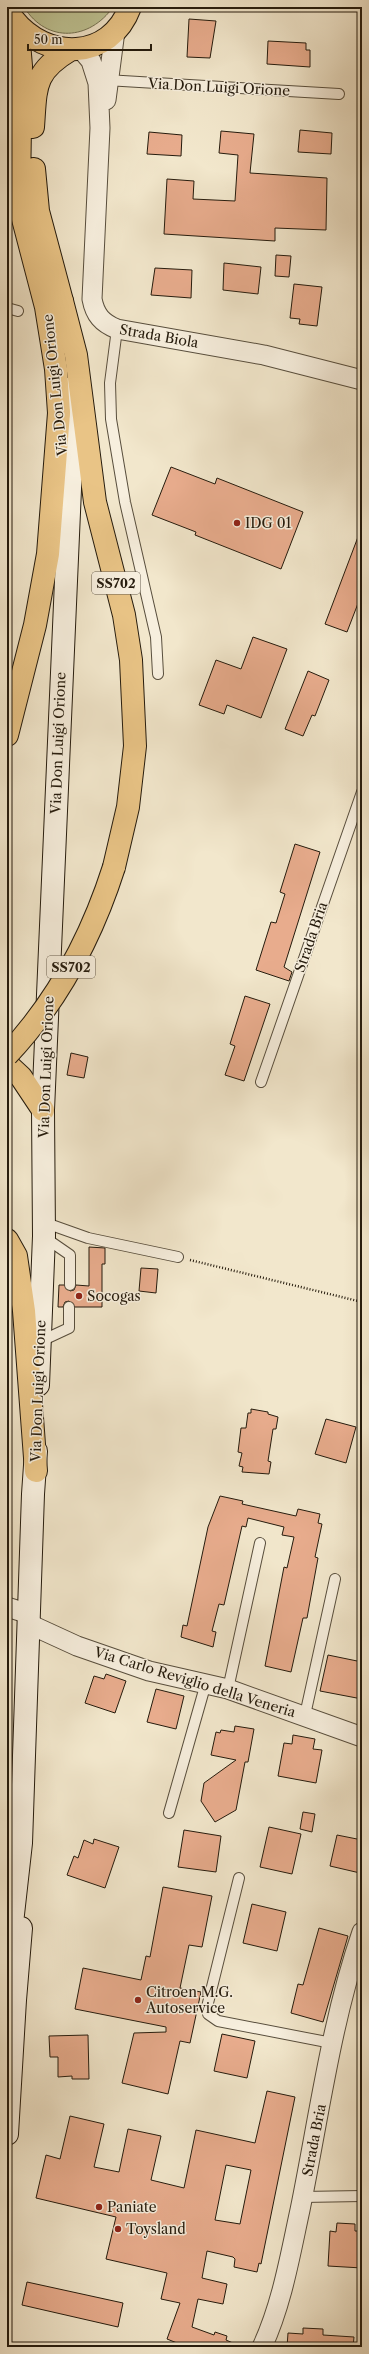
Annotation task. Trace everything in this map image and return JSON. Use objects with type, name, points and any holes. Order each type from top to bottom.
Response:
[{"type":"main road","points":[[9,11],[22,30],[36,41],[52,47],[75,49],[99,42],[115,31],[127,16],[130,7]]},
{"type":"main road","name":"Via Don Luigi Orione","points":[[9,11],[19,43],[21,66],[19,188],[23,218],[46,307],[56,369],[68,520]]},
{"type":"main road","name":"Via Don Luigi Orione","points":[[7,2134],[11,1992],[23,1905],[21,1843],[33,1494],[36,1471],[43,1229],[43,1110],[73,420],[70,359],[62,301],[38,211],[34,180],[33,131],[37,83],[42,72],[58,57],[75,49]]},
{"type":"main road","name":"SS702","points":[[7,1054],[31,1028],[57,990],[78,955],[100,908],[114,867],[128,807],[135,746],[131,660],[124,615],[95,502],[76,355],[62,301]]},
{"type":"main road","points":[[7,735],[33,633],[48,554],[59,413]]},
{"type":"main road","points":[[7,1064],[21,1077],[43,1110]]},
{"type":"main road","points":[[7,1240],[16,1256],[24,1310],[36,1471]]},
{"type":"main road","name":"Via Don Luigi Orione","points":[[7,1948],[10,1941],[21,1843]]},
{"type":"street","name":"Strada Biola","points":[[115,31],[104,80],[100,128],[92,299],[94,310],[100,318],[117,329],[264,355],[362,380]]},
{"type":"street","name":"Strada Biola","points":[[75,49],[92,61],[104,80]]},
{"type":"street","points":[[7,1607],[29,1619]]},
{"type":"street","name":"Via Carlo Reviglio della Veneria","points":[[29,1619],[77,1646],[149,1671],[228,1689],[362,1737]]},
{"type":"street","name":"Strada Bria","points":[[262,2347],[287,2271],[332,2043],[354,1957],[362,1932]]},
{"type":"lane","name":"Via Don Luigi Orione","points":[[104,80],[340,94]]},
{"type":"lane","points":[[7,308],[18,311]]},
{"type":"lane","points":[[117,329],[110,383],[111,419],[125,502],[156,637],[158,674]]},
{"type":"lane","name":"Strada Bria","points":[[260,1082],[362,792]]},
{"type":"lane","points":[[43,1229],[178,1257]]},
{"type":"lane","points":[[43,1229],[70,1255],[70,1285]]},
{"type":"lane","points":[[39,1342],[69,1328],[69,1307]]},
{"type":"lane","points":[[228,1689],[260,1543]]},
{"type":"lane","points":[[305,1716],[335,1579]]},
{"type":"lane","points":[[169,1813],[206,1683]]},
{"type":"lane","points":[[239,1878],[207,2007],[208,2014],[218,2021],[332,2043]]},
{"type":"lane","points":[[302,2197],[362,2196]]},
{"type":"path","points":[[178,1257],[362,1302]]},
{"type":"green space","points":[[24,7],[113,7],[104,18],[93,26],[81,31],[68,33],[56,32],[44,27],[33,19]]},
{"type":"building","points":[[189,19],[216,21],[210,58],[187,57]]},
{"type":"building","points":[[268,41],[306,43],[306,50],[310,50],[310,67],[267,64]]},
{"type":"building","points":[[300,130],[332,133],[331,154],[298,152]]},
{"type":"building","points":[[221,131],[254,134],[250,173],[327,178],[326,230],[275,228],[275,241],[164,234],[167,179],[194,181],[193,199],[235,201],[238,155],[219,153]]},
{"type":"building","points":[[149,132],[182,135],[181,156],[147,154]]},
{"type":"building","points":[[276,255],[291,256],[289,277],[275,276]]},
{"type":"building","points":[[224,263],[261,267],[258,294],[223,290]]},
{"type":"building","points":[[155,268],[192,270],[191,298],[151,295]]},
{"type":"building","points":[[294,284],[322,287],[317,326],[299,324],[300,319],[290,318]]},
{"type":"building","name":"IDG 01","points":[[171,467],[215,484],[217,478],[303,512],[281,569],[195,535],[196,532],[152,515]]},
{"type":"building","points":[[361,529],[362,593],[347,632],[325,624]]},
{"type":"building","points":[[253,637],[287,649],[261,718],[227,705],[224,714],[199,705],[216,660],[241,669]]},
{"type":"building","points":[[308,671],[329,680],[315,716],[312,715],[303,736],[285,729]]},
{"type":"building","points":[[295,844],[320,852],[284,967],[292,972],[289,981],[256,970],[271,922],[276,923],[285,894],[280,892]]},
{"type":"building","points":[[245,996],[270,1004],[244,1081],[225,1075],[235,1046],[230,1044]]},
{"type":"building","points":[[71,1053],[88,1057],[84,1078],[67,1075]]},
{"type":"building","points":[[89,1247],[105,1248],[105,1264],[102,1264],[102,1307],[75,1307],[69,1301],[65,1302],[63,1307],[58,1307],[59,1285],[64,1285],[70,1291],[74,1290],[76,1285],[89,1286]]},
{"type":"building","points":[[141,1268],[158,1269],[156,1293],[139,1291]]},
{"type":"building","points":[[251,1409],[268,1412],[268,1414],[278,1417],[276,1429],[273,1429],[268,1461],[271,1462],[269,1474],[242,1472],[243,1467],[239,1466],[242,1453],[238,1452],[241,1428],[246,1428],[248,1413],[251,1413]]},
{"type":"building","points":[[326,1419],[356,1427],[346,1463],[315,1454]]},
{"type":"building","points":[[220,1496],[243,1501],[242,1504],[296,1516],[298,1509],[320,1514],[318,1523],[322,1524],[315,1557],[318,1558],[307,1618],[303,1618],[291,1672],[265,1666],[284,1567],[287,1568],[294,1537],[282,1535],[284,1527],[248,1518],[246,1527],[242,1526],[224,1605],[219,1604],[212,1631],[216,1632],[213,1647],[181,1637],[183,1625],[187,1626],[208,1527]]},
{"type":"building","points":[[328,1655],[362,1662],[362,1699],[320,1691]]},
{"type":"building","points":[[106,1674],[126,1681],[115,1713],[85,1703],[94,1676],[104,1679]]},
{"type":"building","points":[[156,1689],[184,1696],[176,1729],[147,1722]]},
{"type":"building","points":[[235,1726],[254,1729],[248,1762],[245,1762],[236,1810],[215,1822],[201,1801],[204,1783],[236,1760],[211,1755],[216,1732],[220,1733],[221,1730],[234,1732]]},
{"type":"building","points":[[293,1735],[315,1739],[313,1749],[322,1750],[316,1783],[278,1776],[284,1743],[292,1744]]},
{"type":"building","points":[[303,1812],[315,1814],[312,1832],[300,1829]]},
{"type":"building","points":[[269,1827],[301,1834],[292,1874],[260,1867]]},
{"type":"building","points":[[184,1830],[221,1836],[216,1872],[178,1867]]},
{"type":"building","points":[[337,1835],[362,1840],[360,1873],[330,1866]]},
{"type":"building","points":[[94,1839],[119,1847],[105,1888],[67,1875],[74,1856],[78,1858],[84,1840],[93,1844]]},
{"type":"building","points":[[163,1887],[212,1896],[202,1947],[189,1945],[180,1988],[201,1992],[190,2043],[180,2041],[168,2094],[122,2083],[134,2033],[166,2032],[166,2027],[75,2009],[83,1968],[141,1980],[146,1956],[150,1957]]},
{"type":"building","points":[[252,1904],[286,1912],[277,1951],[243,1943]]},
{"type":"building","points":[[319,1928],[348,1936],[323,2022],[291,2013],[298,1984],[303,1985]]},
{"type":"building","points":[[222,2034],[255,2041],[247,2078],[214,2071]]},
{"type":"building","points":[[88,2035],[89,2079],[72,2079],[72,2076],[58,2077],[58,2057],[50,2057],[49,2036]]},
{"type":"building","points":[[267,2091],[295,2097],[261,2264],[259,2263],[257,2272],[234,2267],[235,2259],[233,2257],[207,2251],[202,2278],[227,2284],[223,2304],[198,2299],[192,2327],[214,2335],[215,2332],[227,2336],[226,2340],[242,2347],[187,2347],[167,2339],[180,2303],[161,2299],[167,2273],[106,2259],[116,2217],[36,2198],[46,2155],[60,2159],[70,2116],[104,2124],[94,2167],[119,2172],[128,2129],[161,2136],[151,2180],[184,2188],[196,2130],[255,2143]],"holes":[[[226,2165],[251,2170],[240,2224],[215,2220]]]},
{"type":"building","points":[[337,2223],[355,2224],[355,2231],[362,2231],[362,2268],[328,2266],[330,2231],[336,2232]]},
{"type":"building","points":[[27,2282],[123,2303],[118,2327],[22,2305]]},
{"type":"building","points":[[303,2328],[323,2329],[323,2335],[354,2337],[353,2347],[287,2347],[288,2333],[303,2334]]},
{"type":"place","name":"IDG 01","points":[[237,523]]},
{"type":"place","name":"Socogas","points":[[79,1296]]},
{"type":"place","name":"Citroen M.G. Autoservice","points":[[138,2000]]},
{"type":"place","name":"Paniate","points":[[99,2207]]},
{"type":"place","name":"Toysland","points":[[118,2229]]}]
